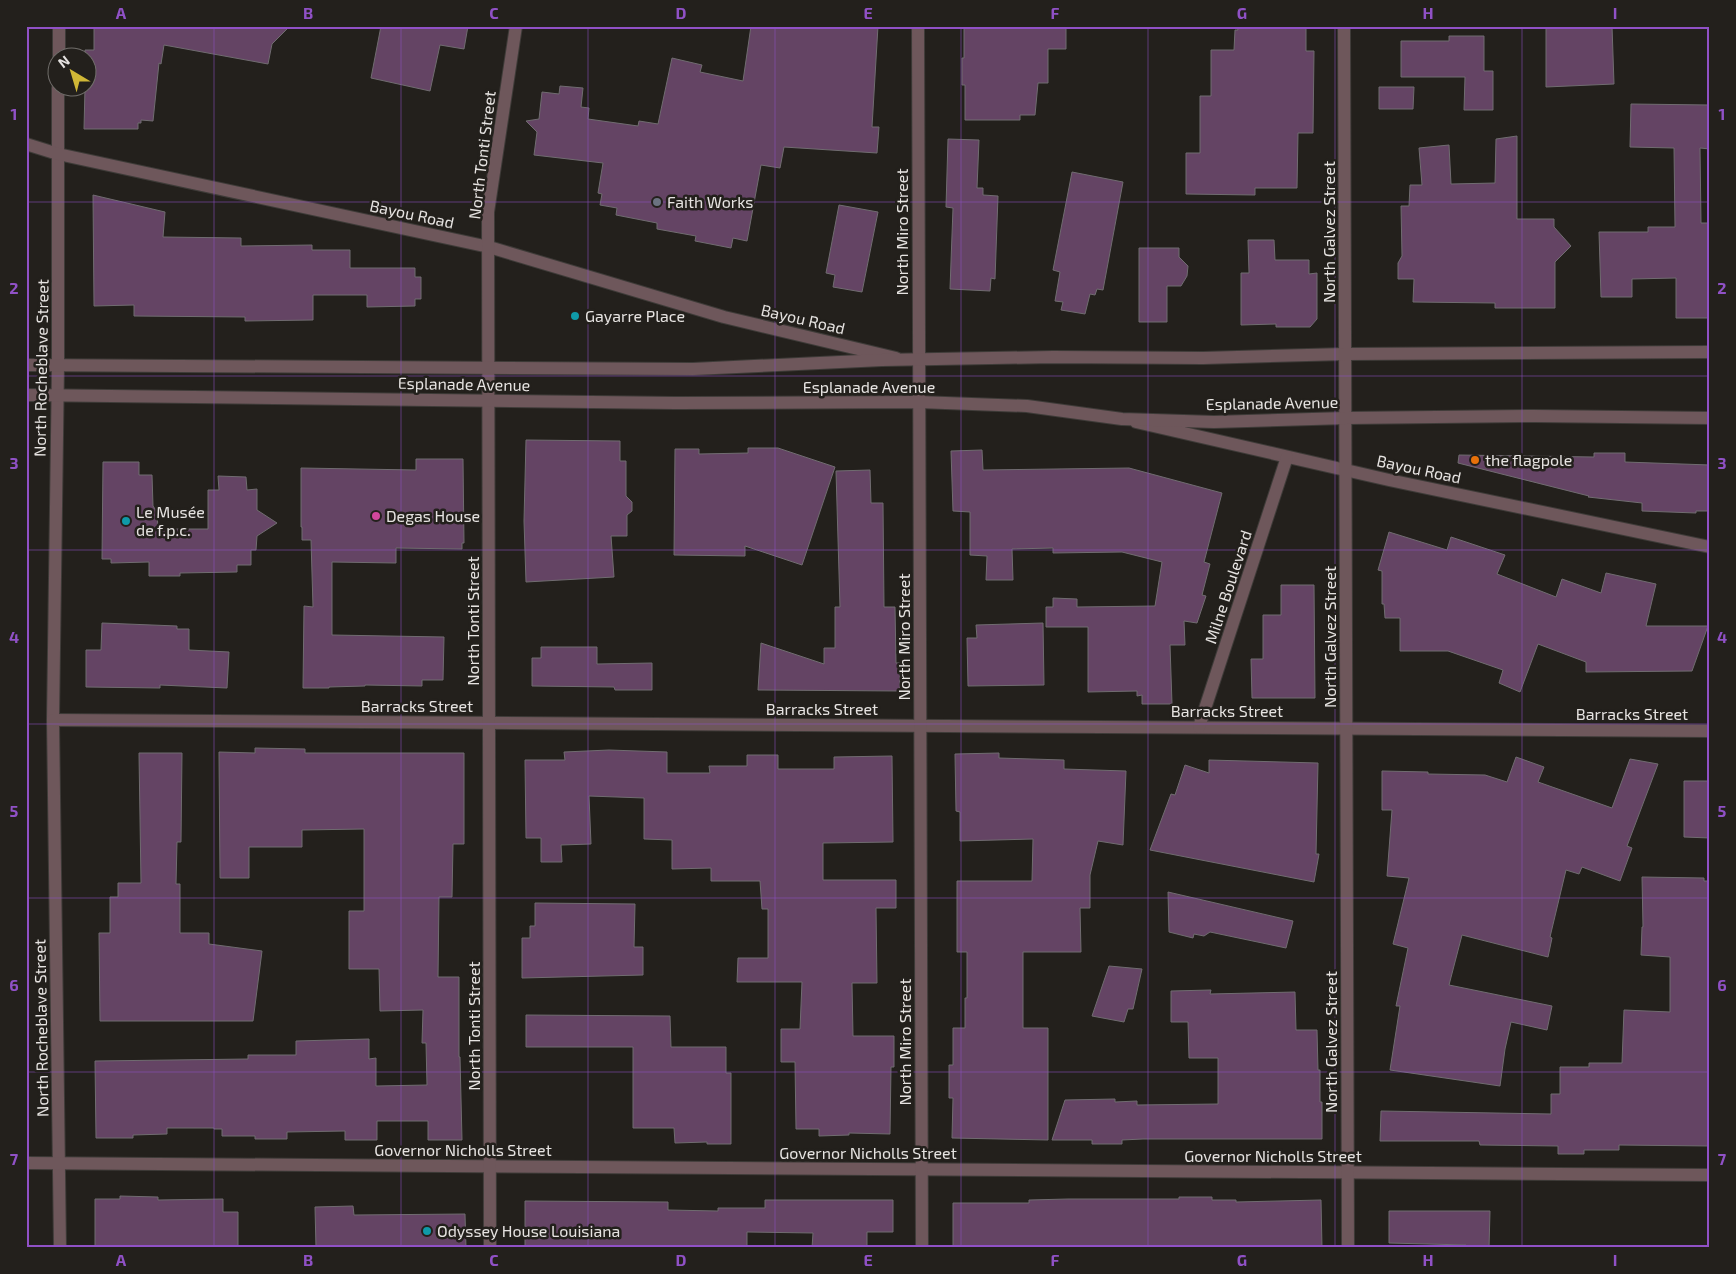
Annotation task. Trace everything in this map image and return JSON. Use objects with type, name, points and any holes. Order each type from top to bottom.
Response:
[{"type":"street","points":[[58,48],[59,26]]},
{"type":"street","name":"North Tonti Street","points":[[490,1248],[488,212],[516,26]]},
{"type":"street","name":"North Miro Street","points":[[918,26],[922,1248]]},
{"type":"street","name":"North Galvez Street","points":[[1344,26],[1348,1248]]},
{"type":"street","name":"North Rocheblave Street","points":[[58,98],[58,365],[53,720],[60,1248]]},
{"type":"street","name":"Bayou Road","points":[[26,144],[58,154],[488,247],[724,317],[903,359]]},
{"type":"street","name":"Esplanade Avenue","points":[[26,365],[693,369],[903,359],[1203,358],[1346,354],[1710,352]]},
{"type":"street","name":"Esplanade Avenue","points":[[26,394],[675,403],[919,402],[1027,406],[1122,419],[1214,422],[1346,418],[1535,416],[1710,418]]},
{"type":"street","name":"Bayou Road","points":[[1122,419],[1287,458],[1710,547]]},
{"type":"street","name":"Milne Boulevard","points":[[1199,728],[1287,458]]},
{"type":"street","name":"Barracks Street","points":[[53,720],[1710,731]]},
{"type":"street","name":"Governor Nicholls Street","points":[[26,1163],[1710,1175]]},
{"type":"building","points":[[94,26],[290,26],[272,44],[268,64],[164,45],[161,64],[159,63],[153,121],[141,120],[141,123],[138,123],[138,129],[84,129],[85,98],[98,98],[98,48],[94,48]]},
{"type":"building","points":[[381,26],[468,26],[464,49],[440,45],[430,91],[371,78]]},
{"type":"building","points":[[751,26],[878,26],[872,127],[879,127],[877,153],[784,147],[780,168],[761,165],[747,241],[733,238],[731,248],[695,241],[696,236],[657,229],[657,223],[616,215],[617,208],[600,205],[602,194],[598,193],[603,163],[534,155],[537,132],[526,121],[539,119],[542,92],[559,94],[560,86],[583,88],[581,107],[589,108],[588,119],[638,126],[639,121],[658,124],[672,58],[702,65],[700,72],[743,81]]},
{"type":"building","points":[[964,26],[1066,26],[1066,49],[1048,49],[1048,83],[1038,83],[1035,115],[1020,115],[1020,120],[965,120],[965,85],[962,85]]},
{"type":"building","points":[[1237,26],[1306,26],[1306,51],[1314,51],[1313,133],[1298,133],[1297,188],[1255,188],[1255,195],[1186,194],[1186,153],[1200,153],[1200,96],[1211,96],[1211,50],[1234,50]]},
{"type":"building","points":[[1546,26],[1612,26],[1614,84],[1546,87]]},
{"type":"building","points":[[1449,36],[1484,36],[1484,71],[1493,71],[1493,110],[1464,110],[1465,77],[1401,77],[1401,41],[1449,41]]},
{"type":"building","points":[[1379,87],[1414,87],[1413,109],[1379,109]]},
{"type":"building","points":[[1631,104],[1710,105],[1710,149],[1700,148],[1701,223],[1710,223],[1710,318],[1676,318],[1676,278],[1632,279],[1632,297],[1601,297],[1599,232],[1648,232],[1648,227],[1675,227],[1674,148],[1630,147]]},
{"type":"building","points":[[1517,136],[1517,219],[1554,219],[1554,227],[1571,246],[1555,262],[1555,308],[1495,308],[1495,303],[1413,302],[1414,279],[1398,279],[1398,263],[1402,256],[1401,206],[1409,206],[1410,185],[1422,185],[1419,148],[1449,145],[1451,184],[1495,183],[1496,139]]},
{"type":"building","points":[[948,139],[979,140],[977,188],[983,188],[983,195],[998,196],[995,279],[991,278],[990,291],[950,289],[953,208],[946,207]]},
{"type":"building","points":[[1072,172],[1123,182],[1103,290],[1097,289],[1095,295],[1090,294],[1085,314],[1061,310],[1063,302],[1055,301],[1060,272],[1053,270]]},
{"type":"building","points":[[93,195],[165,212],[163,237],[241,238],[241,246],[312,245],[312,250],[350,250],[350,268],[415,268],[415,277],[421,277],[421,299],[415,299],[415,306],[367,307],[367,295],[313,295],[313,320],[245,321],[245,317],[134,316],[134,305],[94,306]]},
{"type":"building","points":[[839,205],[878,212],[862,292],[833,287],[835,275],[826,273]]},
{"type":"building","points":[[1248,240],[1274,240],[1275,260],[1309,260],[1309,274],[1317,273],[1317,319],[1310,327],[1276,327],[1276,324],[1241,325],[1241,273],[1249,273]]},
{"type":"building","points":[[1139,248],[1179,248],[1179,257],[1188,266],[1187,276],[1181,286],[1167,286],[1167,322],[1139,322]]},
{"type":"building","points":[[526,440],[620,441],[620,461],[626,461],[626,496],[632,502],[632,511],[627,515],[627,536],[611,536],[614,577],[526,582],[524,521]]},
{"type":"building","points":[[748,448],[778,448],[835,467],[802,565],[745,546],[745,556],[674,555],[675,449],[699,449],[699,454],[748,453]]},
{"type":"building","points":[[982,450],[983,470],[1129,468],[1222,493],[1204,562],[1210,564],[1202,595],[1206,596],[1197,623],[1184,621],[1185,645],[1170,645],[1172,704],[1142,704],[1142,695],[1137,696],[1137,691],[1088,692],[1088,627],[1046,627],[1046,607],[1053,607],[1053,598],[1077,599],[1077,607],[1155,606],[1162,562],[1122,552],[1053,553],[1053,548],[1012,549],[1013,580],[986,580],[987,556],[970,555],[970,512],[953,511],[951,451]]},
{"type":"building","points":[[1594,453],[1625,453],[1625,462],[1710,465],[1710,511],[1696,511],[1696,513],[1642,511],[1642,503],[1588,497],[1458,463],[1459,455],[1594,457]]},
{"type":"building","points":[[416,459],[463,459],[464,543],[462,543],[462,549],[396,548],[396,563],[332,562],[332,635],[444,637],[443,680],[422,680],[422,686],[365,685],[303,688],[304,606],[313,607],[311,540],[302,540],[301,468],[416,470]]},
{"type":"building","points":[[103,462],[139,462],[139,475],[152,475],[153,506],[157,512],[158,529],[208,529],[208,490],[219,490],[218,476],[246,477],[247,490],[257,489],[257,510],[277,523],[257,536],[256,550],[251,550],[251,565],[237,565],[237,572],[180,573],[180,576],[149,576],[149,562],[111,563],[111,559],[102,559]]},
{"type":"building","points":[[870,470],[871,503],[883,503],[884,607],[895,607],[896,663],[900,663],[900,691],[758,690],[761,643],[824,664],[824,648],[835,648],[835,607],[840,607],[836,471]]},
{"type":"building","points":[[1389,532],[1447,550],[1451,537],[1505,555],[1497,574],[1556,597],[1562,579],[1601,593],[1606,573],[1656,584],[1646,626],[1708,626],[1692,671],[1586,672],[1586,662],[1538,644],[1520,692],[1499,683],[1503,670],[1448,651],[1400,651],[1400,618],[1385,618],[1384,604],[1382,604],[1382,571],[1378,570]]},
{"type":"building","points":[[1281,585],[1314,585],[1315,698],[1252,698],[1251,659],[1263,659],[1263,615],[1281,615]]},
{"type":"building","points":[[102,623],[177,626],[177,629],[189,629],[189,650],[229,652],[227,688],[160,685],[160,688],[86,687],[86,650],[101,650]]},
{"type":"building","points":[[1043,623],[1044,685],[968,686],[967,638],[977,638],[976,625]]},
{"type":"building","points":[[541,647],[597,647],[597,664],[652,663],[652,690],[615,690],[614,687],[532,686],[532,658],[541,658]]},
{"type":"building","points":[[255,748],[305,749],[305,753],[464,753],[464,844],[453,844],[452,897],[439,897],[438,977],[459,977],[462,1140],[428,1140],[428,1121],[377,1121],[377,1140],[345,1140],[345,1131],[287,1132],[287,1139],[255,1139],[255,1136],[222,1136],[222,1129],[214,1128],[167,1128],[167,1134],[133,1135],[133,1138],[96,1138],[95,1061],[248,1059],[248,1055],[296,1055],[296,1041],[369,1039],[369,1059],[376,1058],[376,1086],[427,1085],[426,1043],[422,1043],[423,1010],[380,1011],[379,969],[349,969],[349,911],[364,911],[364,829],[302,830],[302,847],[249,847],[249,878],[220,878],[219,752],[255,753]]},
{"type":"building","points":[[609,750],[667,752],[667,773],[710,773],[709,766],[747,766],[747,755],[778,755],[778,769],[834,769],[834,757],[892,756],[893,842],[823,843],[823,880],[896,880],[896,908],[876,908],[877,983],[852,983],[853,1036],[894,1036],[894,1067],[891,1067],[890,1134],[849,1133],[849,1135],[819,1136],[819,1129],[796,1129],[795,1062],[781,1062],[781,1029],[800,1029],[802,982],[737,982],[738,958],[768,958],[768,909],[762,909],[760,881],[711,881],[711,868],[672,869],[672,840],[644,839],[644,798],[589,796],[591,844],[561,845],[562,862],[541,862],[541,838],[526,838],[525,760],[565,760],[564,752]]},
{"type":"building","points":[[139,753],[182,753],[181,842],[177,842],[176,884],[180,884],[180,933],[209,933],[209,944],[262,951],[253,1021],[100,1021],[99,933],[110,933],[110,897],[118,897],[118,883],[141,883]]},
{"type":"building","points":[[999,753],[999,758],[1064,760],[1064,769],[1126,771],[1123,845],[1098,841],[1090,875],[1090,908],[1080,908],[1081,952],[1023,952],[1023,1028],[1048,1028],[1048,1140],[952,1138],[953,1098],[949,1098],[949,1065],[953,1065],[953,1028],[965,1028],[965,998],[967,998],[967,952],[957,952],[957,881],[1032,881],[1033,839],[960,841],[960,812],[956,811],[955,754]]},
{"type":"building","points":[[1516,757],[1544,767],[1538,782],[1612,808],[1630,759],[1658,764],[1627,846],[1632,848],[1620,881],[1582,867],[1579,874],[1566,870],[1550,937],[1552,938],[1548,957],[1462,935],[1449,985],[1552,1006],[1547,1030],[1511,1022],[1500,1086],[1390,1070],[1400,1006],[1396,1006],[1408,948],[1393,944],[1409,878],[1387,876],[1392,810],[1382,810],[1382,771],[1485,775],[1507,782]]},
{"type":"building","points":[[1209,760],[1318,763],[1316,854],[1319,854],[1314,882],[1150,850],[1171,794],[1175,795],[1185,765],[1209,773]]},
{"type":"building","points":[[1684,781],[1710,781],[1710,838],[1684,837]]},
{"type":"building","points":[[1642,877],[1704,878],[1704,881],[1710,881],[1710,1146],[1619,1145],[1619,1150],[1584,1150],[1584,1154],[1558,1154],[1558,1146],[1480,1145],[1479,1141],[1380,1141],[1381,1111],[1551,1114],[1551,1094],[1560,1094],[1560,1067],[1589,1067],[1589,1063],[1622,1063],[1624,1010],[1670,1012],[1670,957],[1641,955],[1643,927]]},
{"type":"building","points":[[1168,892],[1293,921],[1286,948],[1210,932],[1204,936],[1194,934],[1193,938],[1169,932]]},
{"type":"building","points":[[535,903],[635,904],[634,947],[643,947],[643,975],[522,978],[522,938],[530,938],[530,926],[535,926]]},
{"type":"building","points":[[1109,966],[1142,969],[1133,1009],[1128,1009],[1124,1022],[1092,1016]]},
{"type":"building","points":[[1211,990],[1210,994],[1295,992],[1296,1030],[1317,1030],[1320,1102],[1322,1102],[1322,1139],[1143,1139],[1122,1140],[1122,1144],[1092,1144],[1092,1140],[1052,1140],[1065,1100],[1115,1099],[1115,1102],[1137,1101],[1137,1105],[1218,1104],[1218,1058],[1189,1058],[1188,1022],[1171,1022],[1171,991]]},
{"type":"building","points":[[526,1015],[670,1016],[671,1047],[726,1047],[726,1073],[731,1073],[731,1144],[707,1144],[707,1142],[675,1143],[674,1128],[633,1128],[633,1047],[526,1047]]},
{"type":"building","points":[[120,1196],[158,1197],[158,1200],[223,1199],[223,1212],[238,1212],[238,1248],[95,1248],[95,1199],[120,1199]]},
{"type":"building","points":[[1179,1197],[1212,1197],[1212,1200],[1236,1200],[1236,1202],[1321,1200],[1322,1248],[953,1248],[953,1203],[1029,1203],[1029,1200],[1179,1199]]},
{"type":"building","points":[[765,1200],[893,1200],[893,1232],[867,1232],[867,1248],[812,1248],[813,1233],[747,1232],[747,1248],[525,1248],[525,1201],[668,1202],[668,1210],[718,1211],[718,1208],[765,1208]]},
{"type":"building","points":[[353,1206],[354,1215],[465,1214],[466,1248],[316,1248],[315,1207]]},
{"type":"building","points":[[1389,1211],[1490,1211],[1489,1248],[1466,1248],[1466,1245],[1389,1243]]},
{"type":"place","name":"Faith Works","points":[[657,202]]},
{"type":"place","name":"Gayarre Place","points":[[575,316]]},
{"type":"place","name":"the flagpole","points":[[1475,460]]},
{"type":"place","name":"Degas House","points":[[376,516]]},
{"type":"place","name":"Le Musée de f.p.c.","points":[[126,521]]},
{"type":"place","name":"Odyssey House Louisiana","points":[[427,1231]]}]
